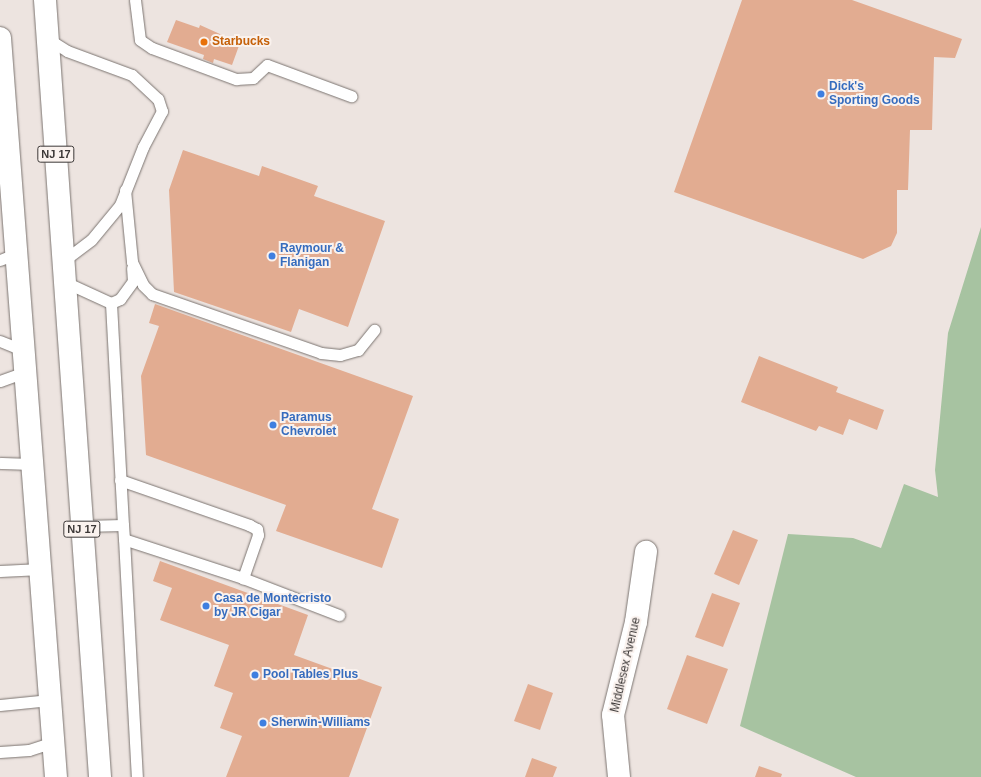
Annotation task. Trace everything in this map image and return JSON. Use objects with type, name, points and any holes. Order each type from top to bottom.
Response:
[{"type":"main road","name":"NJ 17","points":[[45,0],[100,777]]},
{"type":"main road","points":[[0,38],[9,257],[26,361],[56,777]]},
{"type":"main road","name":"Middlesex Avenue","points":[[619,777],[613,715],[636,622],[646,552]]},
{"type":"lane","points":[[52,0],[47,33],[67,51],[132,74],[158,99],[162,111],[125,190],[108,222],[64,272],[111,303]]},
{"type":"lane","points":[[135,0],[140,40],[152,48],[236,79],[253,78],[267,65],[351,96]]},
{"type":"lane","points":[[111,303],[120,299],[133,281],[125,190]]},
{"type":"lane","points":[[132,262],[143,285],[152,294],[321,353],[340,355],[358,350],[374,330]]},
{"type":"lane","points":[[111,303],[137,777]]},
{"type":"lane","points":[[0,341],[26,361],[0,381]]},
{"type":"lane","points":[[0,463],[34,464]]},
{"type":"lane","points":[[120,480],[249,525],[256,529],[258,535],[243,578]]},
{"type":"lane","points":[[82,526],[123,525]]},
{"type":"lane","points":[[124,539],[243,578],[339,615]]},
{"type":"lane","points":[[0,571],[41,570]]},
{"type":"lane","points":[[0,705],[50,700]]},
{"type":"lane","points":[[0,752],[29,750],[53,742]]},
{"type":"green space","points":[[981,227],[981,777],[856,777],[740,726],[788,534],[853,538],[881,548],[904,484],[938,497],[935,470],[948,333]]},
{"type":"building","name":"Dick's Sporting Goods","points":[[742,0],[852,0],[962,39],[955,58],[934,57],[932,130],[910,130],[908,190],[897,190],[897,233],[891,246],[863,259],[674,192]]},
{"type":"building","name":"Starbucks","points":[[176,20],[199,28],[200,25],[240,43],[232,65],[214,59],[213,63],[203,59],[204,55],[167,42]]},
{"type":"building","name":"Raymour & Flanigan","points":[[183,150],[259,176],[262,166],[318,186],[314,196],[385,221],[348,327],[299,309],[291,332],[174,292],[169,190]]},
{"type":"building","name":"Paramus Chevrolet","points":[[155,304],[413,396],[372,509],[399,519],[382,568],[276,531],[286,505],[146,455],[141,376],[159,326],[149,323]]},
{"type":"building","points":[[759,356],[838,387],[836,392],[884,410],[877,430],[849,419],[843,435],[819,426],[816,431],[741,402]]},
{"type":"building","points":[[733,530],[758,540],[739,585],[714,574]]},
{"type":"building","points":[[160,561],[308,615],[294,655],[382,687],[349,777],[226,777],[242,736],[220,728],[233,693],[214,686],[229,645],[160,620],[172,588],[153,581]]},
{"type":"building","points":[[712,593],[740,603],[723,647],[695,637]]},
{"type":"building","points":[[687,655],[728,669],[707,724],[667,709]]},
{"type":"building","points":[[528,684],[553,693],[540,730],[514,721]]},
{"type":"building","points":[[532,758],[557,767],[553,777],[525,777]]},
{"type":"building","points":[[759,766],[782,774],[781,777],[755,777]]},
{"type":"place","name":"Starbucks","points":[[204,42]]},
{"type":"place","name":"Dick's Sporting Goods","points":[[821,94]]},
{"type":"place","name":"Raymour & Flanigan","points":[[272,256]]},
{"type":"place","name":"Paramus Chevrolet","points":[[273,425]]},
{"type":"place","name":"Casa de Montecristo by JR Cigar","points":[[206,606]]},
{"type":"place","name":"Pool Tables Plus","points":[[255,675]]},
{"type":"place","name":"Sherwin-Williams","points":[[263,723]]}]
